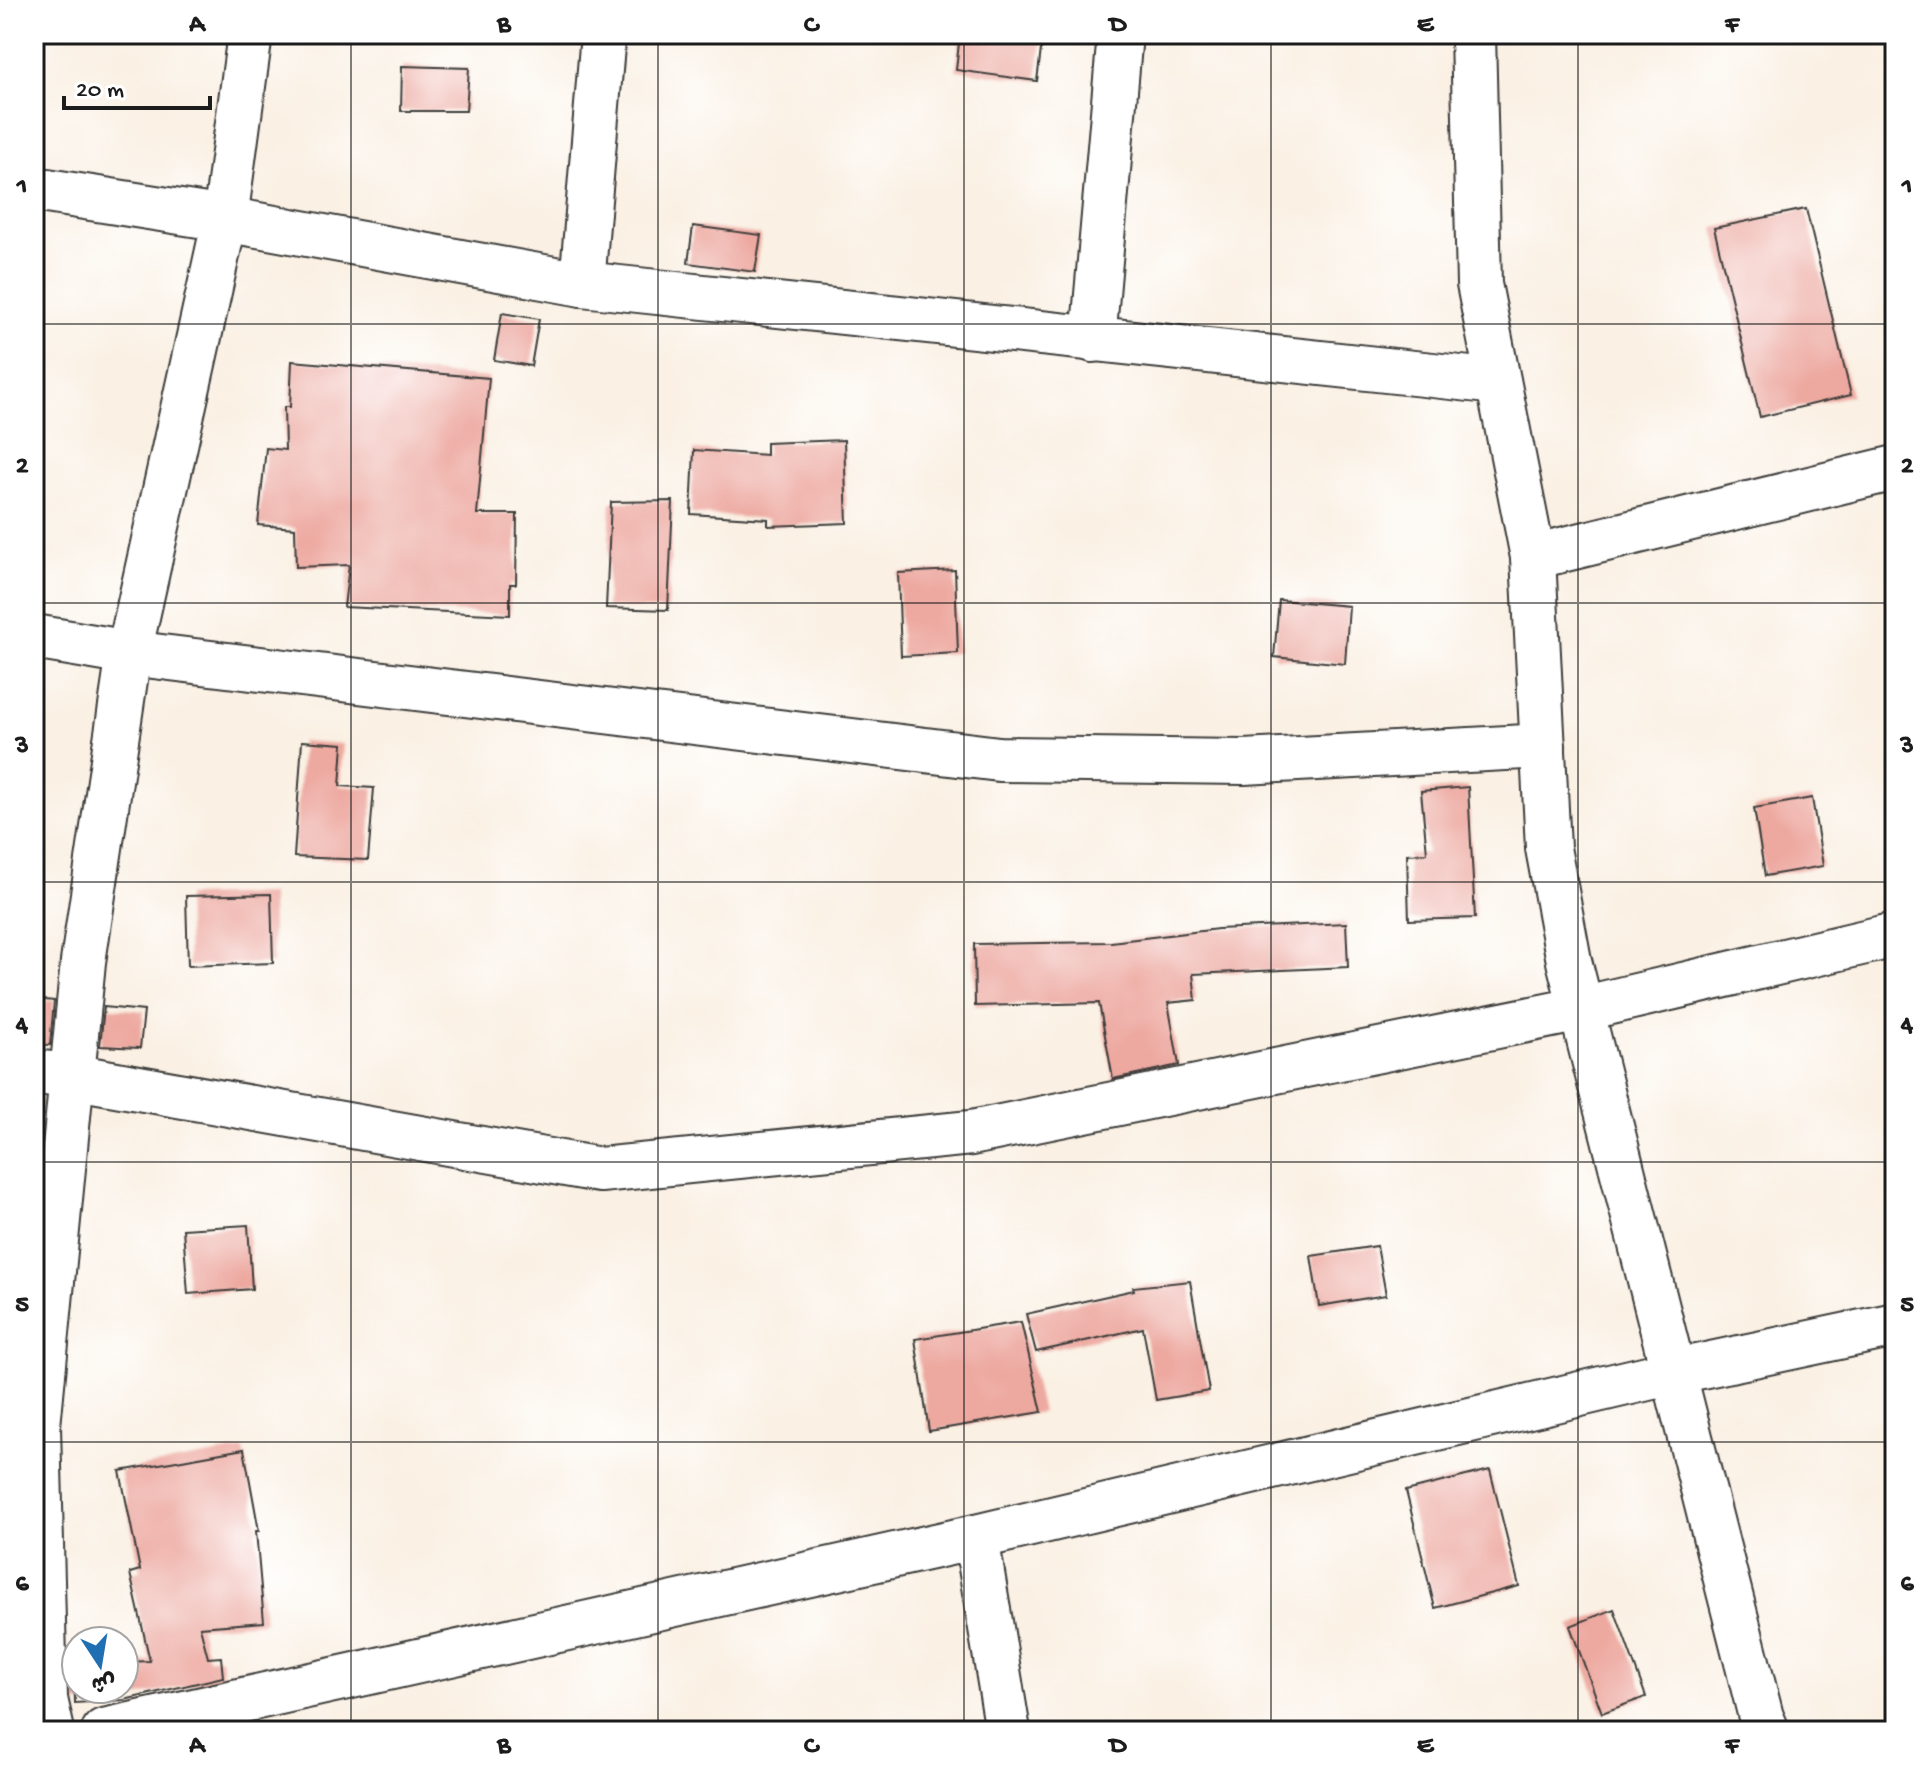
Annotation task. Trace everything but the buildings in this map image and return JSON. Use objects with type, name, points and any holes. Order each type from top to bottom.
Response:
[{"type":"street","points":[[52,1731],[45,1699],[36,1426],[52,1074],[83,962],[129,653],[225,219],[250,34]]},
{"type":"street","points":[[582,284],[603,34]]},
{"type":"street","points":[[1093,340],[1120,34]]},
{"type":"street","points":[[1473,34],[1479,284],[1533,557],[1548,848],[1569,961],[1767,1731]]},
{"type":"street","points":[[34,189],[225,219],[582,284],[1498,382]]},
{"type":"street","points":[[1533,557],[1895,468]]},
{"type":"street","points":[[34,637],[129,653],[999,759],[1244,762],[1543,746]]},
{"type":"street","points":[[52,1074],[600,1170],[971,1133],[1581,1009],[1895,935]]},
{"type":"street","points":[[104,1731],[976,1537],[1673,1372],[1895,1325]]},
{"type":"street","points":[[976,1537],[1008,1731]]}]
